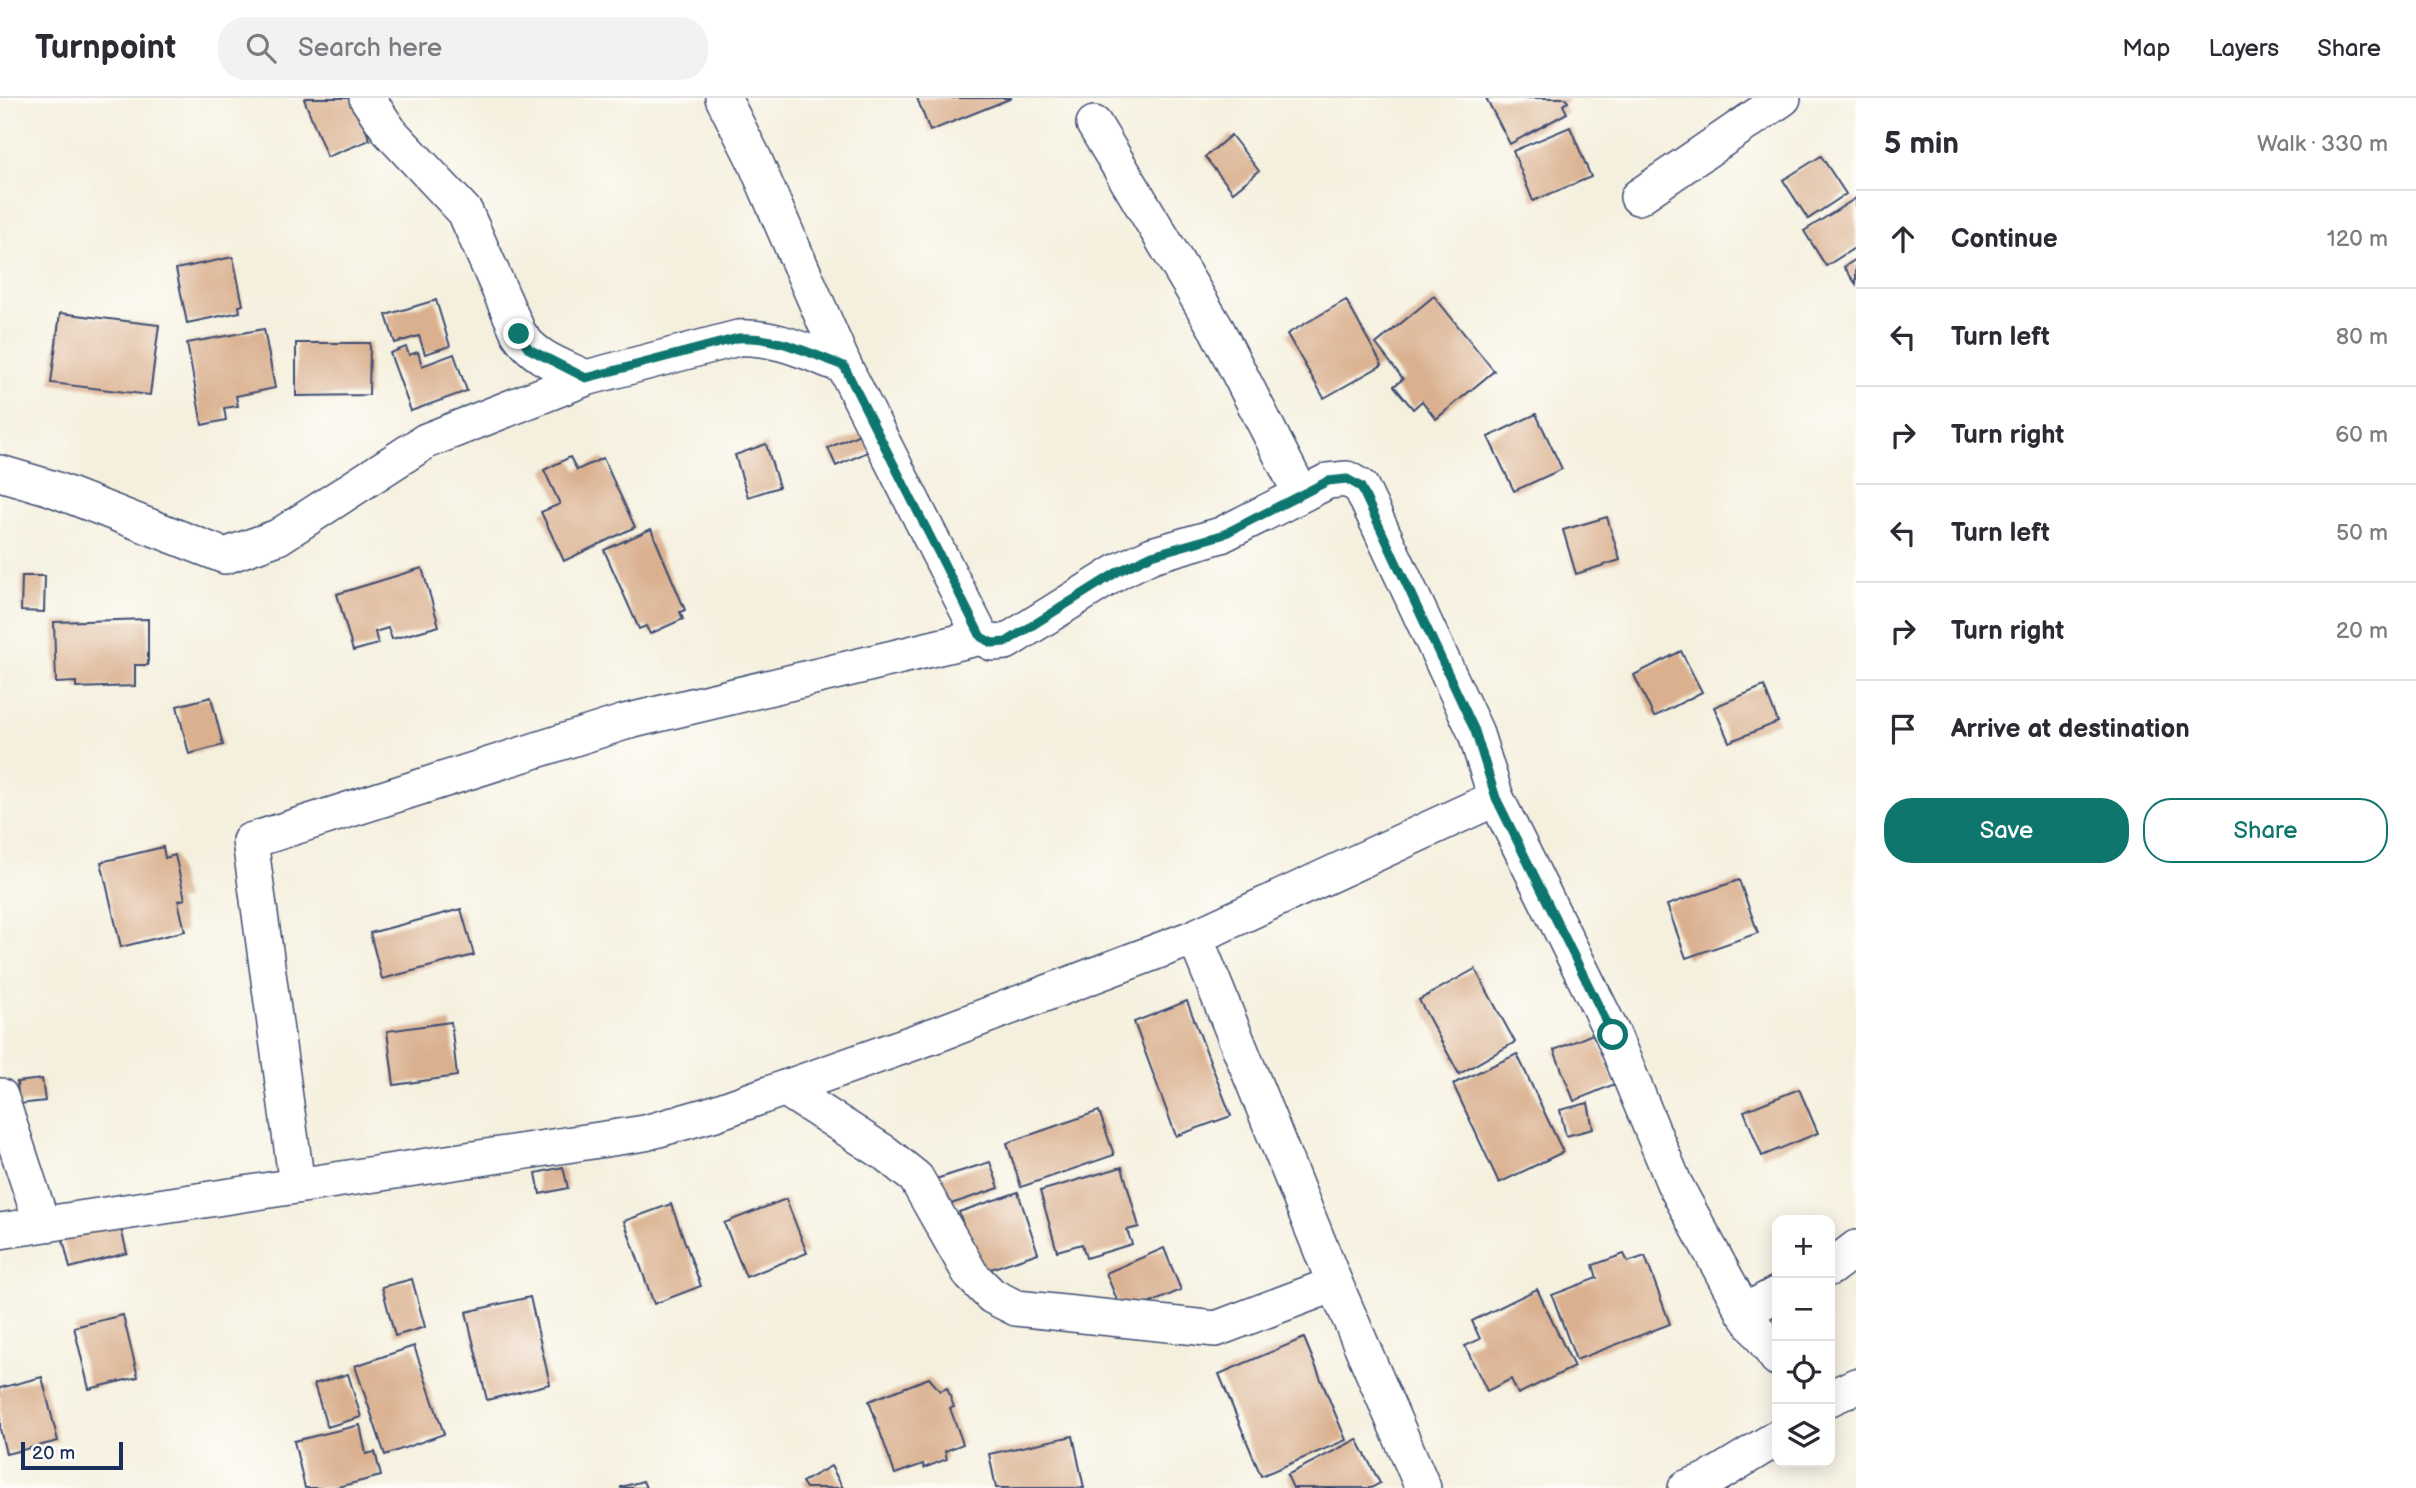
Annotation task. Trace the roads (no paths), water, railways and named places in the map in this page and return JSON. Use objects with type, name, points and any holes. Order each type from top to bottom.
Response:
[{"type":"street","points":[[367,98],[390,132],[465,212],[519,334],[529,349],[586,378]]},
{"type":"street","points":[[723,98],[754,159],[844,366],[981,637],[992,643],[1006,642],[1119,571],[1152,555],[1222,535],[1328,481],[1347,479],[1361,487],[1475,731],[1496,798],[1613,1035],[1674,1183],[1744,1312],[1772,1351]]},
{"type":"street","points":[[1638,197],[1783,98]]},
{"type":"street","points":[[1094,124],[1217,330],[1301,494]]},
{"type":"street","points":[[0,473],[51,488],[225,556],[278,537],[426,441],[586,378],[748,337],[777,340],[844,366]]},
{"type":"street","points":[[297,1185],[250,841],[625,722],[981,637]]},
{"type":"street","points":[[0,1231],[645,1133],[712,1114],[989,1015],[1195,937],[1496,798]]},
{"type":"street","points":[[1195,937],[1335,1284],[1423,1488]]},
{"type":"street","points":[[784,1088],[885,1153],[916,1178],[971,1275],[992,1296],[1016,1308],[1216,1329],[1335,1284]]},
{"type":"street","points":[[0,1096],[42,1224]]},
{"type":"street","points":[[1835,1264],[1856,1248]]},
{"type":"street","points":[[1744,1312],[1772,1297]]},
{"type":"street","points":[[1835,1396],[1856,1386]]},
{"type":"street","points":[[1686,1488],[1710,1479],[1772,1441]]}]
